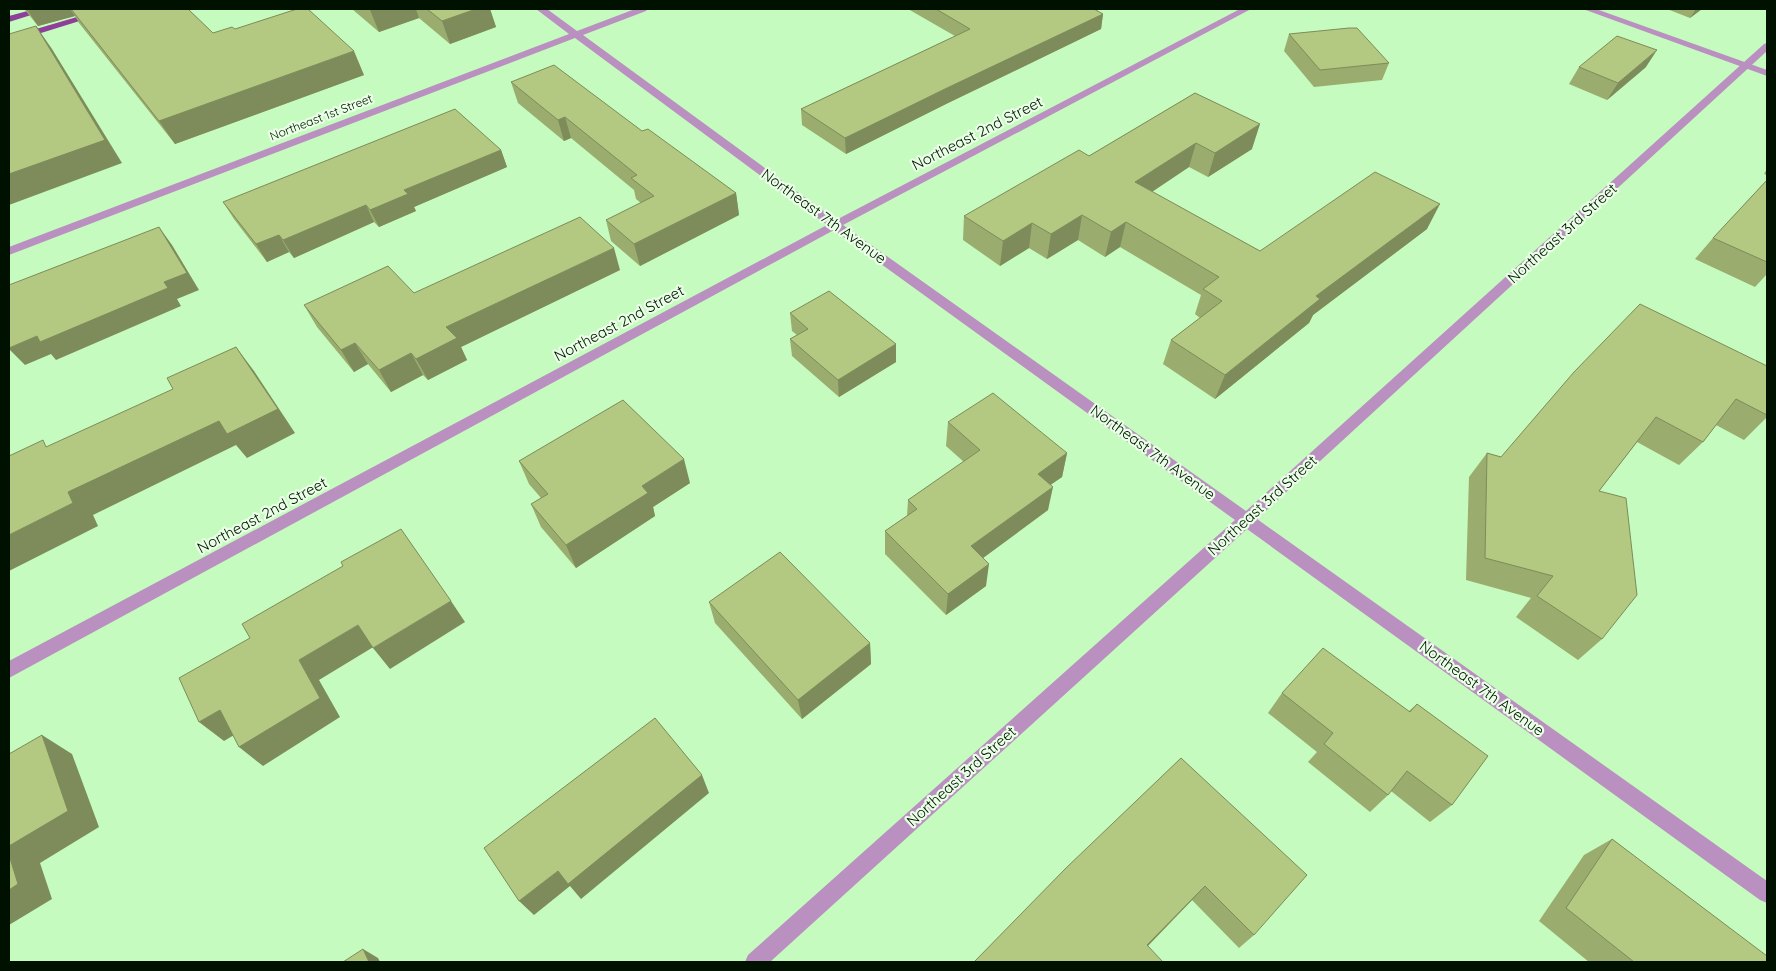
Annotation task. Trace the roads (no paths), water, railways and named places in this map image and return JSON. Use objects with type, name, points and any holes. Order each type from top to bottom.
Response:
[{"type":"main road","points":[[9,20],[45,9]]},
{"type":"main road","points":[[9,40],[113,9]]},
{"type":"street","name":"Northeast 7th Avenue","points":[[541,9],[835,225],[1767,893]]},
{"type":"street","name":"Northeast 1st Street","points":[[9,251],[642,9]]},
{"type":"street","name":"Northeast 2nd Street","points":[[9,670],[835,225],[1247,9]]},
{"type":"street","points":[[1588,9],[1767,74]]},
{"type":"street","name":"Northeast 3rd Street","points":[[755,962],[1247,519],[1767,46]]}]
